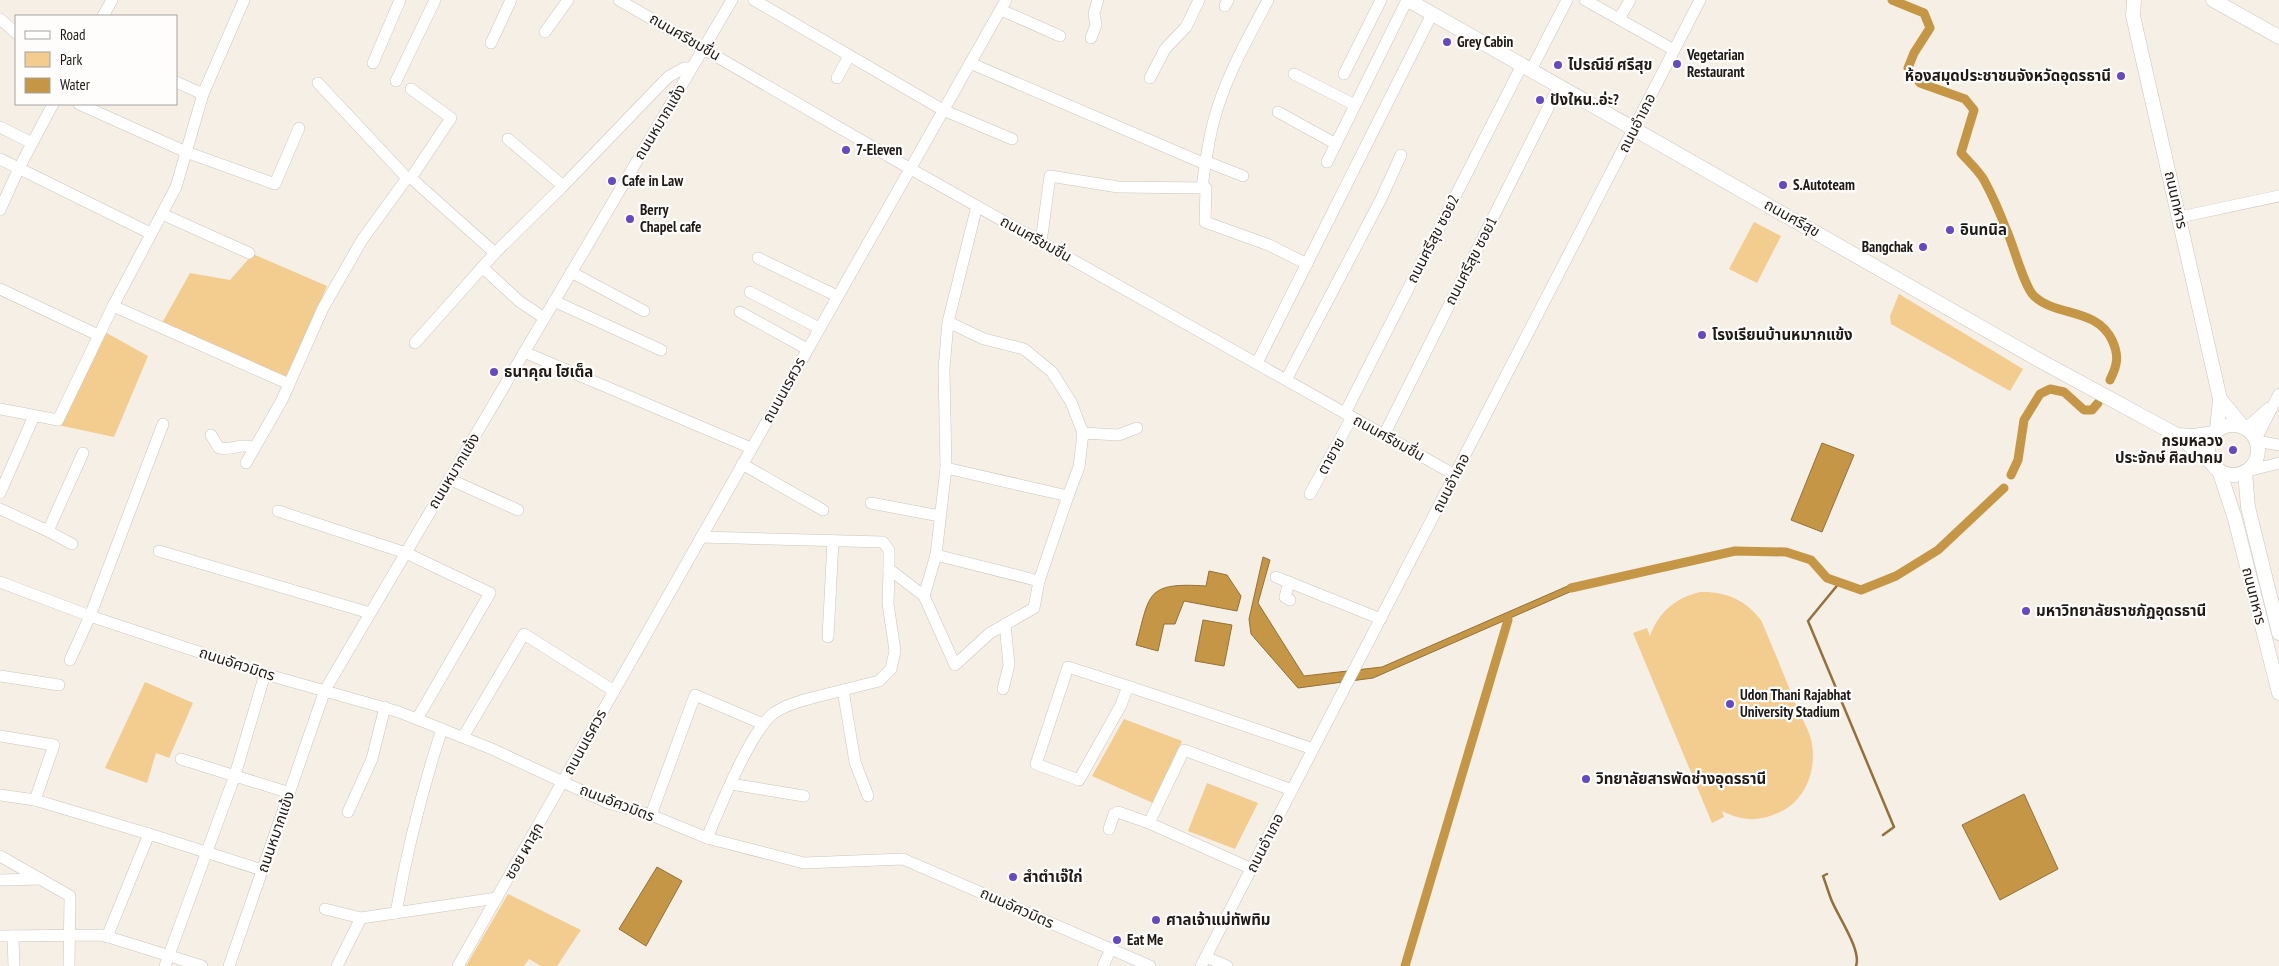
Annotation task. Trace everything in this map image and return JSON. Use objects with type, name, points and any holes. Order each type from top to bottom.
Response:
[{"type":"main road","name":"ถนนศรีสุข","points":[[1408,0],[2037,359],[2177,435],[2216,468]]},
{"type":"main road","points":[[2124,0],[2134,16]]},
{"type":"main road","name":"ถนนทหาร","points":[[2134,0],[2134,16],[2220,399],[2216,432]]},
{"type":"main road","points":[[2213,0],[2279,37]]},
{"type":"main road","name":"ถนนทหาร","points":[[2220,399],[2244,428]]},
{"type":"main road","points":[[2177,435],[2194,436],[2216,432],[2230,425],[2244,428],[2256,440],[2258,455],[2255,462],[2246,471],[2234,475],[2216,468],[2208,452],[2210,439],[2216,432]]},
{"type":"main road","name":"ถนนทหาร","points":[[2216,468],[2234,519],[2279,693]]},
{"type":"main road","name":"ถนนทหาร","points":[[2246,471],[2248,507],[2279,633]]},
{"type":"street","points":[[104,15],[112,0]]},
{"type":"street","points":[[0,409],[58,420],[112,306],[176,187],[203,94],[244,0]]},
{"type":"street","points":[[372,63],[400,0]]},
{"type":"street","points":[[396,81],[435,0]]},
{"type":"street","points":[[490,43],[511,0]]},
{"type":"street","points":[[545,32],[568,0]]},
{"type":"street","name":"ถนนศรีชมชื่น","points":[[619,0],[1040,242],[1455,475]]},
{"type":"street","name":"ถนนหมากแข้ง","points":[[229,966],[325,690],[732,0]]},
{"type":"street","points":[[754,0],[943,110],[1012,139]]},
{"type":"street","points":[[1091,38],[1096,25],[1094,13],[1098,0]]},
{"type":"street","points":[[1150,78],[1165,49],[1186,27],[1199,0]]},
{"type":"street","points":[[1202,188],[1214,118],[1238,58],[1268,0]]},
{"type":"street","points":[[1344,74],[1381,0]]},
{"type":"street","points":[[1327,162],[1408,0]]},
{"type":"street","name":"ถนนศรีสุข ซอย2","points":[[1348,415],[1526,68],[1567,0]]},
{"type":"street","points":[[1585,0],[1674,50]]},
{"type":"street","points":[[1619,19],[1630,0]]},
{"type":"street","name":"ถนนอำเภอ","points":[[1203,961],[1700,0]]},
{"type":"street","points":[[1004,5],[1060,36]]},
{"type":"street","name":"ถนนนเรศวร","points":[[564,780],[837,296],[1004,5]]},
{"type":"street","points":[[1257,364],[1432,14]]},
{"type":"street","points":[[0,19],[15,32]]},
{"type":"street","points":[[837,78],[849,56]]},
{"type":"street","points":[[970,63],[1205,162],[1244,176]]},
{"type":"street","points":[[414,342],[495,252],[563,186],[668,77],[684,68],[691,68]]},
{"type":"street","points":[[1294,74],[1355,104]]},
{"type":"street","points":[[178,83],[203,94]]},
{"type":"street","points":[[318,83],[409,178],[495,252]]},
{"type":"street","name":"ถนนศรีสุข ซอย1","points":[[1384,435],[1559,86]]},
{"type":"street","points":[[246,463],[289,384],[323,308],[362,240],[452,118],[412,89]]},
{"type":"street","points":[[0,210],[19,168],[52,105]]},
{"type":"street","points":[[82,105],[186,152],[275,184],[299,128]]},
{"type":"street","points":[[1278,112],[1336,144]]},
{"type":"street","points":[[0,127],[32,144]]},
{"type":"street","points":[[508,139],[563,186]]},
{"type":"street","points":[[1286,380],[1402,155]]},
{"type":"street","points":[[0,158],[150,233]]},
{"type":"street","points":[[1040,242],[1050,176],[1118,187],[1206,188],[1205,222],[1269,246],[1307,264]]},
{"type":"street","points":[[2180,216],[2279,196]]},
{"type":"street","points":[[924,596],[936,555],[946,468],[944,369],[948,322],[977,206]]},
{"type":"street","points":[[162,214],[248,253]]},
{"type":"street","points":[[758,258],[837,296]]},
{"type":"street","points":[[482,267],[519,300],[544,318]]},
{"type":"street","points":[[571,272],[644,311]]},
{"type":"street","points":[[0,289],[98,335]]},
{"type":"street","points":[[750,292],[819,328]]},
{"type":"street","points":[[554,301],[661,350]]},
{"type":"street","points":[[112,306],[289,384]]},
{"type":"street","points":[[740,312],[807,349]]},
{"type":"street","points":[[889,569],[924,596],[955,665],[990,633],[1034,608],[1039,582],[1079,467],[1083,433],[1071,402],[1052,372],[1024,348],[984,339],[948,322]]},
{"type":"street","points":[[524,352],[751,448]]},
{"type":"street","points":[[2244,428],[2276,398]]},
{"type":"street","points":[[2276,398],[2256,440],[2279,445]]},
{"type":"street","name":"ตายาย","points":[[1310,494],[1348,415]]},
{"type":"street","points":[[0,493],[34,416]]},
{"type":"street","points":[[70,660],[90,616],[163,424]]},
{"type":"street","points":[[1083,433],[1118,435],[1137,428]]},
{"type":"street","points":[[211,435],[219,448],[246,446],[254,448]]},
{"type":"street","points":[[48,531],[83,453]]},
{"type":"street","points":[[2246,471],[2279,463]]},
{"type":"street","points":[[742,464],[823,510]]},
{"type":"street","points":[[946,468],[1068,496]]},
{"type":"street","points":[[449,480],[518,510]]},
{"type":"street","points":[[871,503],[940,516]]},
{"type":"street","points":[[0,509],[72,544]]},
{"type":"street","points":[[278,511],[406,553],[490,593],[417,719]]},
{"type":"street","points":[[701,537],[883,542],[889,550],[888,604],[895,651],[891,669],[879,681],[805,700],[774,713],[758,729],[707,838]]},
{"type":"street","points":[[828,637],[833,541]]},
{"type":"street","points":[[159,551],[370,613]]},
{"type":"street","points":[[936,555],[1039,582]]},
{"type":"street","points":[[1276,577],[1381,619]]},
{"type":"street","name":"ถนนอัศวมิตร","points":[[0,582],[90,616],[265,674],[385,707],[463,737],[564,780],[579,790],[608,802],[651,815],[707,838],[804,863],[903,859],[1150,966]]},
{"type":"street","points":[[1289,582],[1285,594],[1290,600]]},
{"type":"street","points":[[1003,689],[1009,664],[1006,624]]},
{"type":"street","points":[[463,737],[524,634],[614,691]]},
{"type":"street","points":[[1128,686],[1121,705],[1079,780],[1036,764],[1068,667],[1128,686],[1313,749]]},
{"type":"street","points":[[167,961],[235,775],[265,674]]},
{"type":"street","points":[[0,676],[59,685]]},
{"type":"street","points":[[843,690],[855,762],[868,796]]},
{"type":"street","points":[[651,815],[695,695],[763,724]]},
{"type":"street","points":[[348,812],[372,759],[385,707]]},
{"type":"street","points":[[396,913],[412,832],[424,784],[442,729]]},
{"type":"street","points":[[0,736],[54,745],[35,800]]},
{"type":"street","points":[[1149,823],[1184,750],[1292,790]]},
{"type":"street","points":[[181,759],[290,792]]},
{"type":"street","name":"ซอย ผาสุก","points":[[458,966],[564,780]]},
{"type":"street","points":[[731,784],[804,796]]},
{"type":"street","points":[[0,795],[35,800],[262,870]]},
{"type":"street","points":[[1109,828],[1114,814],[1118,812],[1149,823],[1252,869]]},
{"type":"street","points":[[107,937],[150,834]]},
{"type":"street","points":[[0,856],[70,896],[69,966]]},
{"type":"street","points":[[0,880],[41,880]]},
{"type":"street","points":[[325,908],[361,918],[497,898]]},
{"type":"street","points":[[338,966],[361,918]]},
{"type":"street","points":[[0,936],[102,935],[167,961],[202,966]]},
{"type":"street","points":[[13,936],[14,966]]},
{"type":"street","points":[[1103,966],[1111,949]]},
{"type":"street","points":[[1203,961],[1227,966]]},
{"type":"green space","points":[[1754,222],[1781,236],[1757,283],[1729,269]]},
{"type":"green space","points":[[253,254],[327,286],[287,379],[162,323],[190,273],[230,280]]},
{"type":"green space","points":[[1899,294],[2023,369],[2010,391],[1891,324],[1890,316]]},
{"type":"green space","points":[[103,331],[148,356],[114,437],[58,425]]},
{"type":"green space","points":[[1700,592],[1718,593],[1734,598],[1749,607],[1761,620],[1811,739],[1813,763],[1804,790],[1799,798],[1784,810],[1768,817],[1745,819],[1722,811],[1724,817],[1712,823],[1633,633],[1647,628],[1650,636],[1658,620],[1669,607],[1683,598]]},
{"type":"green space","points":[[145,682],[193,703],[169,758],[156,753],[147,783],[105,768]]},
{"type":"green space","points":[[1124,719],[1182,741],[1153,803],[1092,776]]},
{"type":"green space","points":[[1207,783],[1258,803],[1235,849],[1188,831]]},
{"type":"green space","points":[[508,894],[581,930],[557,966],[541,966],[529,959],[524,966],[466,966]]},
{"type":"water","points":[[1822,443],[1854,455],[1822,532],[1791,520]]},
{"type":"water","points":[[1263,557],[1270,560],[1258,603],[1304,676],[1382,667],[1570,585],[1572,591],[1373,678],[1298,688],[1251,634],[1249,619]]},
{"type":"water","points":[[1209,571],[1227,575],[1241,596],[1237,611],[1184,601],[1175,624],[1164,624],[1158,651],[1136,645],[1144,614],[1153,595],[1161,589],[1171,586],[1206,586]]},
{"type":"water","points":[[1203,620],[1232,625],[1224,666],[1195,661]]},
{"type":"water","points":[[2024,794],[2058,869],[2000,900],[1962,825]]},
{"type":"water","points":[[657,867],[682,881],[646,946],[619,929]]},
{"type":"waterway","points":[[1892,0],[1924,13],[1930,28],[1914,53],[1908,68],[1920,83],[1965,99],[1974,110],[1961,153],[1984,180],[2009,236],[2030,291],[2043,303],[2086,317],[2105,329],[2112,340],[2117,355],[2115,369],[2110,380]]},
{"type":"waterway","points":[[2011,475],[2018,460],[2024,420],[2040,394],[2050,389],[2064,392],[2084,410],[2092,410],[2098,403]]},
{"type":"waterway","points":[[1571,588],[1735,551],[1786,552],[1811,560],[1827,578],[1861,590],[1896,576],[1938,550],[2004,488]]},
{"type":"waterway","points":[[1840,582],[1808,621],[1894,827],[1883,835]]},
{"type":"waterway","points":[[1405,966],[1508,620]]},
{"type":"waterway","points":[[1827,874],[1823,876],[1831,899],[1852,942],[1857,959],[1856,966]]},
{"type":"place","name":"Grey Cabin","points":[[1447,42]]},
{"type":"place","name":"Vegetarian Restaurant","points":[[1677,64]]},
{"type":"place","name":"ไปรณีย์ ศรีสุข","points":[[1558,65]]},
{"type":"place","name":"ห้องสมุดประชาชนจังหวัดอุดรธานี","points":[[2121,76]]},
{"type":"place","name":"ปังใหน..อ่ะ?","points":[[1540,100]]},
{"type":"place","name":"7-Eleven","points":[[846,150]]},
{"type":"place","name":"Cafe in Law","points":[[612,181]]},
{"type":"place","name":"S.Autoteam","points":[[1783,185]]},
{"type":"place","name":"Berry Chapel cafe","points":[[630,219]]},
{"type":"place","name":"อินทนิล","points":[[1950,230]]},
{"type":"place","name":"Bangchak","points":[[1923,247]]},
{"type":"place","name":"โรงเรียนบ้านหมากแข้ง","points":[[1702,335]]},
{"type":"place","name":"ธนาคุณ โฮเต็ล","points":[[494,372]]},
{"type":"place","name":"กรมหลวง ประจักษ์ ศิลปาคม","points":[[2233,450]]},
{"type":"place","name":"มหาวิทยาลัยราชภัฏอุดรธานี","points":[[2026,611]]},
{"type":"place","name":"Udon Thani Rajabhat University Stadium","points":[[1730,704]]},
{"type":"place","name":"วิทยาลัยสารพัดช่างอุดรธานี","points":[[1586,779]]},
{"type":"place","name":"สำตำเจ๊ใก่","points":[[1013,877]]},
{"type":"place","name":"ศาลเจ้าแม่ทัพทิม","points":[[1156,920]]},
{"type":"place","name":"Eat Me","points":[[1117,940]]}]
